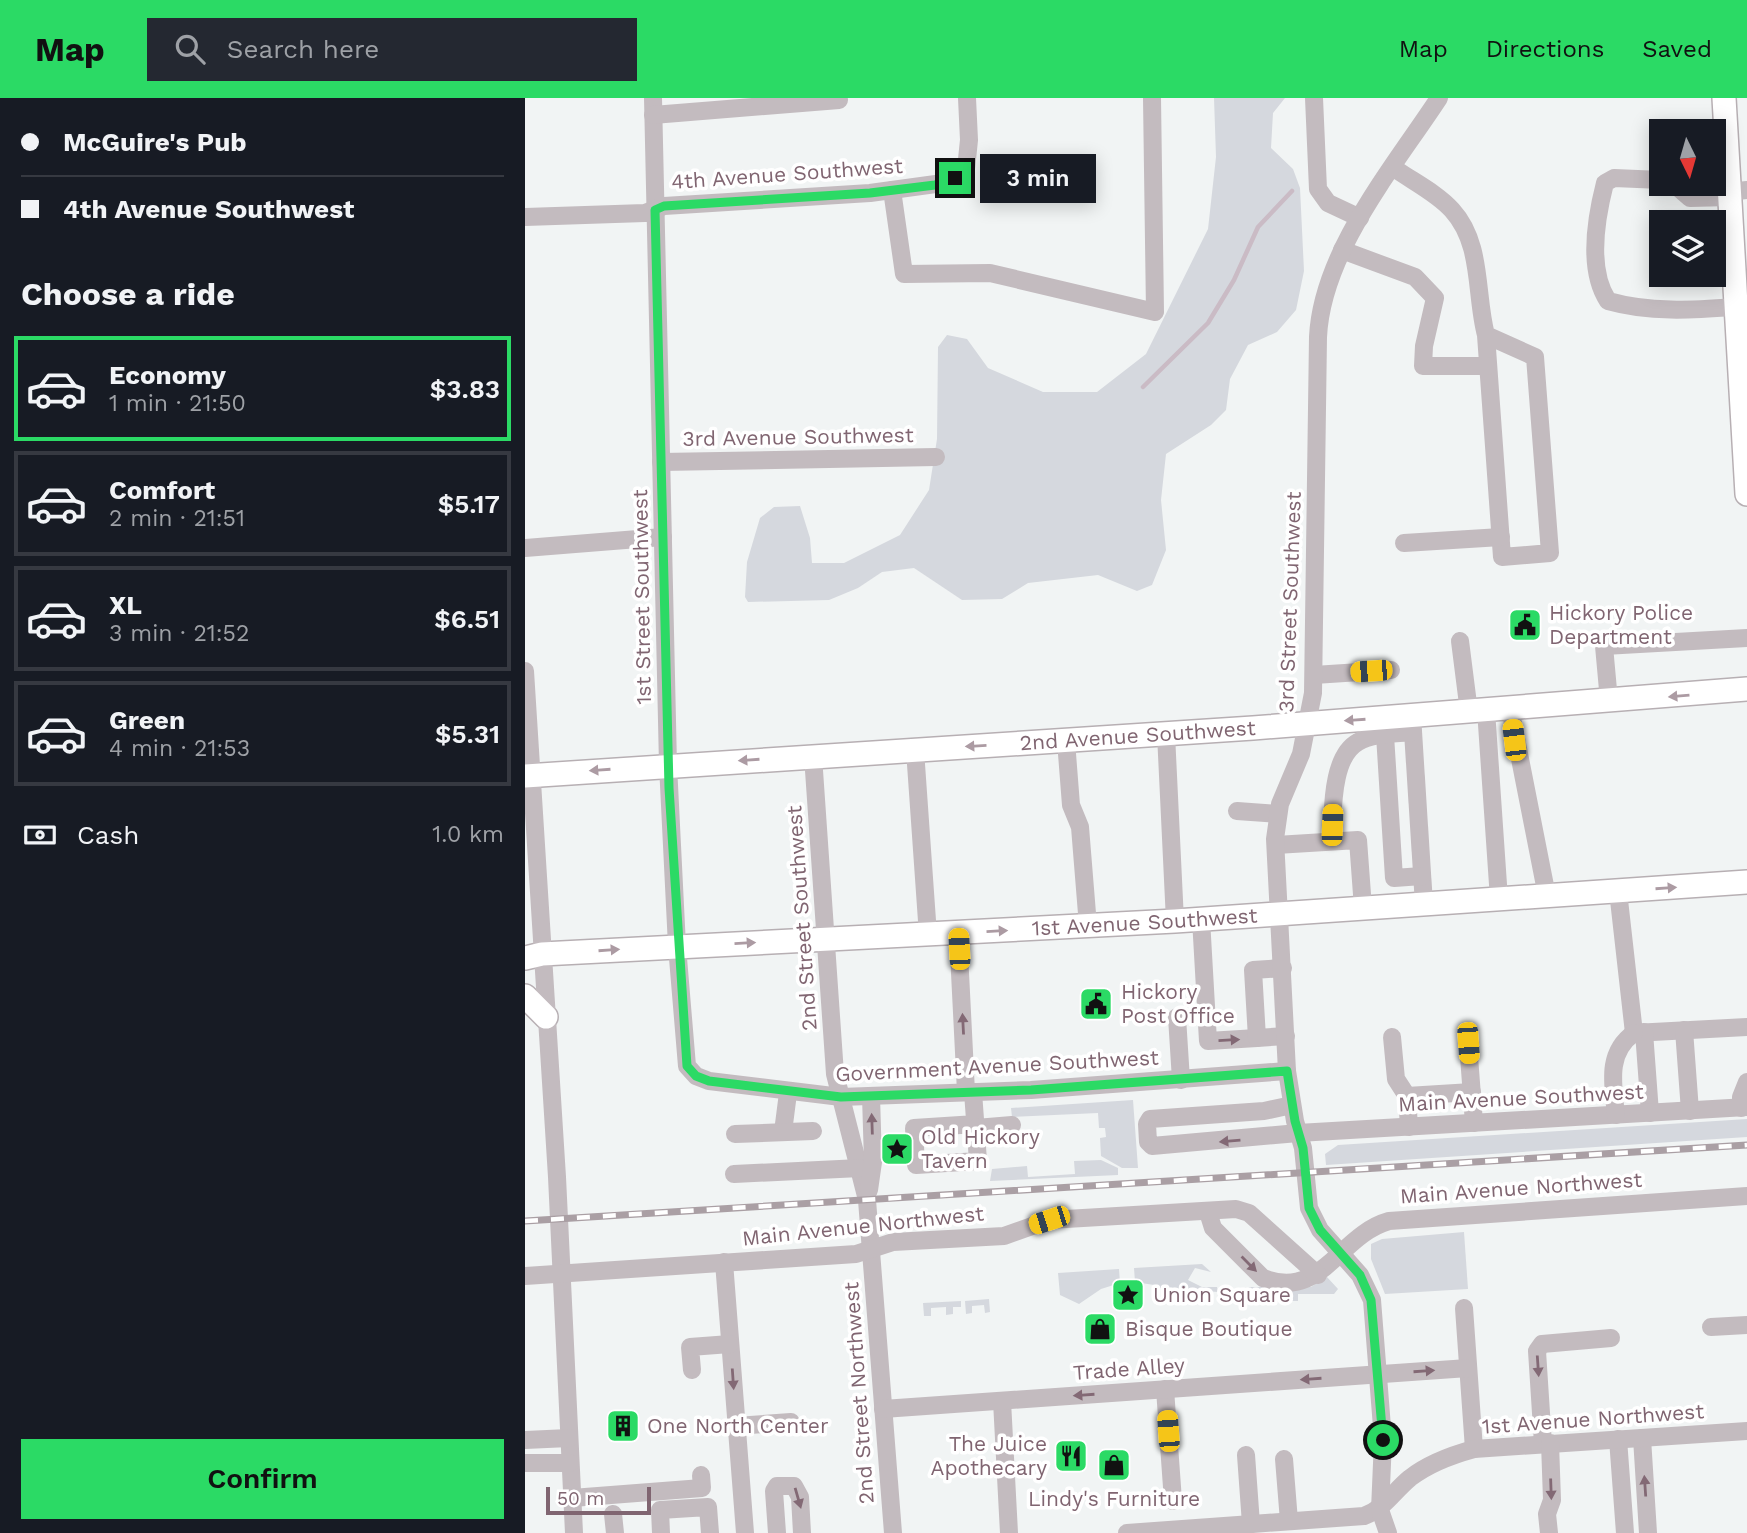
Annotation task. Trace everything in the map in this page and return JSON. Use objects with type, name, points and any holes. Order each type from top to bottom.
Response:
[{"type":"main road","points":[[1724,98],[1735,193],[1736,307],[1745,421],[1747,494]]},
{"type":"main road","name":"2nd Avenue Southwest","points":[[527,776],[1308,724],[1412,724],[1477,711],[1747,689]]},
{"type":"main road","name":"1st Avenue Southwest","points":[[533,956],[677,946],[1175,921],[1747,881]]},
{"type":"main road","points":[[525,996],[546,1017]]},
{"type":"street","name":"4th Avenue Southwest","points":[[525,217],[645,213],[664,206],[892,190],[943,183],[965,169],[969,140],[967,98]]},
{"type":"street","points":[[892,190],[904,274],[990,273],[1155,312],[1152,98]]},
{"type":"street","points":[[1314,98],[1318,188],[1328,204],[1360,218]]},
{"type":"street","name":"3rd Street Southwest","points":[[1380,1510],[1383,1440],[1371,1300],[1360,1275],[1320,1230],[1309,1208],[1303,1148],[1292,1105],[1287,1071],[1276,845],[1278,814],[1301,754],[1308,724],[1314,675],[1318,320],[1331,272],[1342,250],[1439,98]]},
{"type":"street","points":[[653,107],[839,100]]},
{"type":"street","name":"1st Street Southwest","points":[[653,107],[668,765],[677,946],[687,1066],[696,1076],[709,1081]]},
{"type":"street","points":[[1394,167],[1452,210],[1469,240],[1479,280],[1486,335],[1502,557],[1550,553],[1535,357],[1486,335]]},
{"type":"street","points":[[1649,179],[1614,178],[1605,183],[1597,225],[1599,287],[1608,301],[1657,311],[1736,307]]},
{"type":"street","points":[[1688,196],[1708,196]]},
{"type":"street","points":[[1342,250],[1415,277],[1435,298],[1424,346],[1423,366],[1488,366]]},
{"type":"street","name":"3rd Avenue Southwest","points":[[661,462],[936,457]]},
{"type":"street","points":[[525,548],[663,537]]},
{"type":"street","points":[[1404,544],[1501,537]]},
{"type":"street","points":[[1609,701],[1604,646],[1747,638]]},
{"type":"street","points":[[1460,641],[1477,711],[1499,899]]},
{"type":"street","points":[[1314,675],[1391,670]]},
{"type":"street","points":[[525,671],[533,956],[546,1017],[562,1273],[574,1533]]},
{"type":"street","points":[[1510,708],[1546,896]]},
{"type":"street","points":[[1332,825],[1333,799],[1348,748],[1360,740],[1385,735],[1412,724],[1424,904]]},
{"type":"street","points":[[1166,734],[1175,921]]},
{"type":"street","points":[[1385,735],[1394,878],[1422,876]]},
{"type":"street","points":[[1066,741],[1070,805],[1081,836],[1089,926]]},
{"type":"street","points":[[915,750],[928,935]]},
{"type":"street","name":"2nd Street Southwest","points":[[813,756],[835,1074],[867,1200],[870,1250]]},
{"type":"street","points":[[1237,811],[1278,814]]},
{"type":"street","points":[[1276,845],[1358,840],[1363,908]]},
{"type":"street","points":[[1618,891],[1646,1032],[1650,1113]]},
{"type":"street","points":[[1201,919],[1208,1041],[1286,1036]]},
{"type":"street","points":[[958,933],[970,1092],[976,1126],[1013,1125]]},
{"type":"street","points":[[1257,1038],[1253,970],[1283,968]]},
{"type":"street","points":[[1177,1017],[1181,1080]]},
{"type":"street","points":[[1616,1115],[1612,1072],[1615,1051],[1646,1032],[1747,1027]]},
{"type":"street","points":[[1684,1030],[1690,1111]]},
{"type":"street","points":[[1392,1037],[1396,1079],[1407,1096],[1409,1126]]},
{"type":"street","points":[[1468,1043],[1474,1123]]},
{"type":"street","name":"Government Avenue Southwest","points":[[709,1081],[788,1093],[841,1097],[1181,1080],[1287,1071]]},
{"type":"street","points":[[1744,1108],[1741,1097],[1747,1082]]},
{"type":"street","points":[[1407,1096],[1472,1092]]},
{"type":"street","points":[[783,1132],[788,1093]]},
{"type":"street","name":"2nd Street Southwest","points":[[867,1200],[873,1162],[871,1096]]},
{"type":"street","name":"Main Avenue Southwest","points":[[1292,1105],[1264,1111],[1150,1119],[1147,1124],[1148,1142],[1152,1146],[1298,1133],[1744,1108]]},
{"type":"street","points":[[735,1134],[813,1131]]},
{"type":"street","points":[[734,1174],[860,1168]]},
{"type":"street","name":"Main Avenue Northwest","points":[[525,1276],[856,1254],[893,1242],[1004,1236],[1049,1220],[1236,1209],[1249,1213],[1318,1275],[1340,1252],[1372,1226],[1389,1221],[1747,1196]]},
{"type":"street","points":[[1208,1212],[1213,1228],[1263,1278],[1272,1282],[1304,1280],[1318,1275]]},
{"type":"street","name":"2nd Street Northwest","points":[[870,1250],[893,1533]]},
{"type":"street","points":[[724,1262],[745,1533]]},
{"type":"street","points":[[1464,1308],[1474,1449]]},
{"type":"street","points":[[1711,1327],[1747,1325]]},
{"type":"street","points":[[1549,1533],[1547,1514],[1552,1500],[1537,1351],[1542,1344],[1611,1338]]},
{"type":"street","points":[[692,1370],[690,1347],[730,1344]]},
{"type":"street","name":"Trade Alley","points":[[883,1409],[1468,1368]]},
{"type":"street","points":[[1165,1389],[1175,1530]]},
{"type":"street","points":[[1002,1401],[1009,1533]]},
{"type":"street","points":[[736,1426],[791,1422]]},
{"type":"street","name":"1st Avenue Northwest","points":[[1380,1510],[1410,1478],[1441,1460],[1474,1449],[1747,1431]]},
{"type":"street","points":[[525,1440],[569,1438]]},
{"type":"street","points":[[1642,1438],[1648,1533]]},
{"type":"street","points":[[1618,1439],[1625,1533]]},
{"type":"street","points":[[1246,1455],[1251,1524]]},
{"type":"street","points":[[1285,1460],[1289,1521]]},
{"type":"street","points":[[525,1463],[571,1463]]},
{"type":"street","points":[[572,1498],[666,1484],[702,1488],[701,1475]]},
{"type":"street","points":[[777,1533],[774,1491],[777,1486],[789,1485],[794,1486],[799,1493],[802,1533]]},
{"type":"street","points":[[661,1533],[660,1510],[708,1507],[710,1533]]},
{"type":"street","points":[[1127,1533],[1364,1516],[1380,1510],[1388,1533]]},
{"type":"street","points":[[613,1514],[615,1533]]},
{"type":"shaded area","points":[[1214,98],[1285,98],[1273,113],[1271,148],[1293,169],[1300,188],[1304,271],[1296,310],[1277,332],[1248,345],[1230,379],[1226,410],[1211,425],[1166,454],[1161,500],[1166,550],[1152,585],[1137,591],[1098,575],[1028,583],[1002,599],[962,600],[914,568],[882,572],[858,588],[829,600],[748,602],[745,597],[747,562],[760,518],[774,507],[800,506],[810,538],[812,563],[844,563],[900,535],[929,490],[937,439],[938,347],[947,335],[967,339],[988,368],[1043,392],[1097,392],[1146,354],[1208,229],[1216,157]]},
{"type":"shaded area","points":[[1133,1100],[1138,1168],[1122,1168],[1101,1156],[1100,1138],[1106,1137],[1105,1128],[1099,1128],[1098,1113],[1012,1117],[1011,1108]]},
{"type":"shaded area","points":[[1747,1119],[1747,1137],[1326,1165],[1325,1154],[1338,1145]]},
{"type":"shaded area","points":[[1101,1160],[1118,1168],[1118,1175],[990,1181],[992,1169],[1027,1166],[1028,1177],[1075,1174],[1074,1161]]},
{"type":"shaded area","points":[[1464,1232],[1468,1289],[1385,1294],[1371,1259],[1371,1244],[1382,1239]]},
{"type":"shaded area","points":[[1202,1264],[1211,1272],[1195,1268],[1188,1280],[1202,1287],[1217,1287],[1218,1292],[1193,1290],[1179,1297],[1154,1285],[1135,1282],[1134,1268]]},
{"type":"shaded area","points":[[1119,1269],[1120,1283],[1101,1289],[1079,1304],[1060,1295],[1058,1273]]},
{"type":"shaded area","points":[[1327,1277],[1338,1289],[1334,1294],[1298,1294],[1298,1301],[1286,1301],[1285,1294],[1267,1295],[1267,1302],[1254,1303],[1244,1296],[1249,1287],[1311,1287]]},
{"type":"shaded area","points":[[989,1299],[990,1312],[985,1313],[984,1305],[972,1306],[972,1313],[966,1314],[965,1301]]},
{"type":"shaded area","points":[[961,1301],[961,1307],[953,1307],[953,1314],[946,1315],[946,1307],[931,1308],[931,1316],[924,1316],[923,1303]]},
{"type":"waterway","points":[[1143,387],[1208,323],[1234,280],[1258,227],[1292,191]]},
{"type":"railway","points":[[525,1221],[1747,1145]]},
{"type":"place","name":"Hickory Police Department","points":[[1525,625]]},
{"type":"place","name":"Hickory Post Office","points":[[1096,1004]]},
{"type":"place","name":"Old Hickory Tavern","points":[[897,1149]]},
{"type":"place","name":"Union Square","points":[[1128,1295]]},
{"type":"place","name":"Bisque Boutique","points":[[1100,1329]]},
{"type":"place","name":"One North Center","points":[[623,1426]]},
{"type":"place","name":"The Juice Apothecary","points":[[1071,1456]]},
{"type":"place","name":"Lindy's Furniture","points":[[1114,1465]]},
{"type":"route","points":[[955,178],[935,185],[870,193],[664,206],[655,210],[669,788],[677,946],[687,1066],[696,1076],[709,1081],[795,1094],[841,1097],[1031,1090],[1287,1071],[1295,1121],[1303,1148],[1309,1208],[1320,1230],[1367,1286],[1374,1311],[1383,1440]]}]
